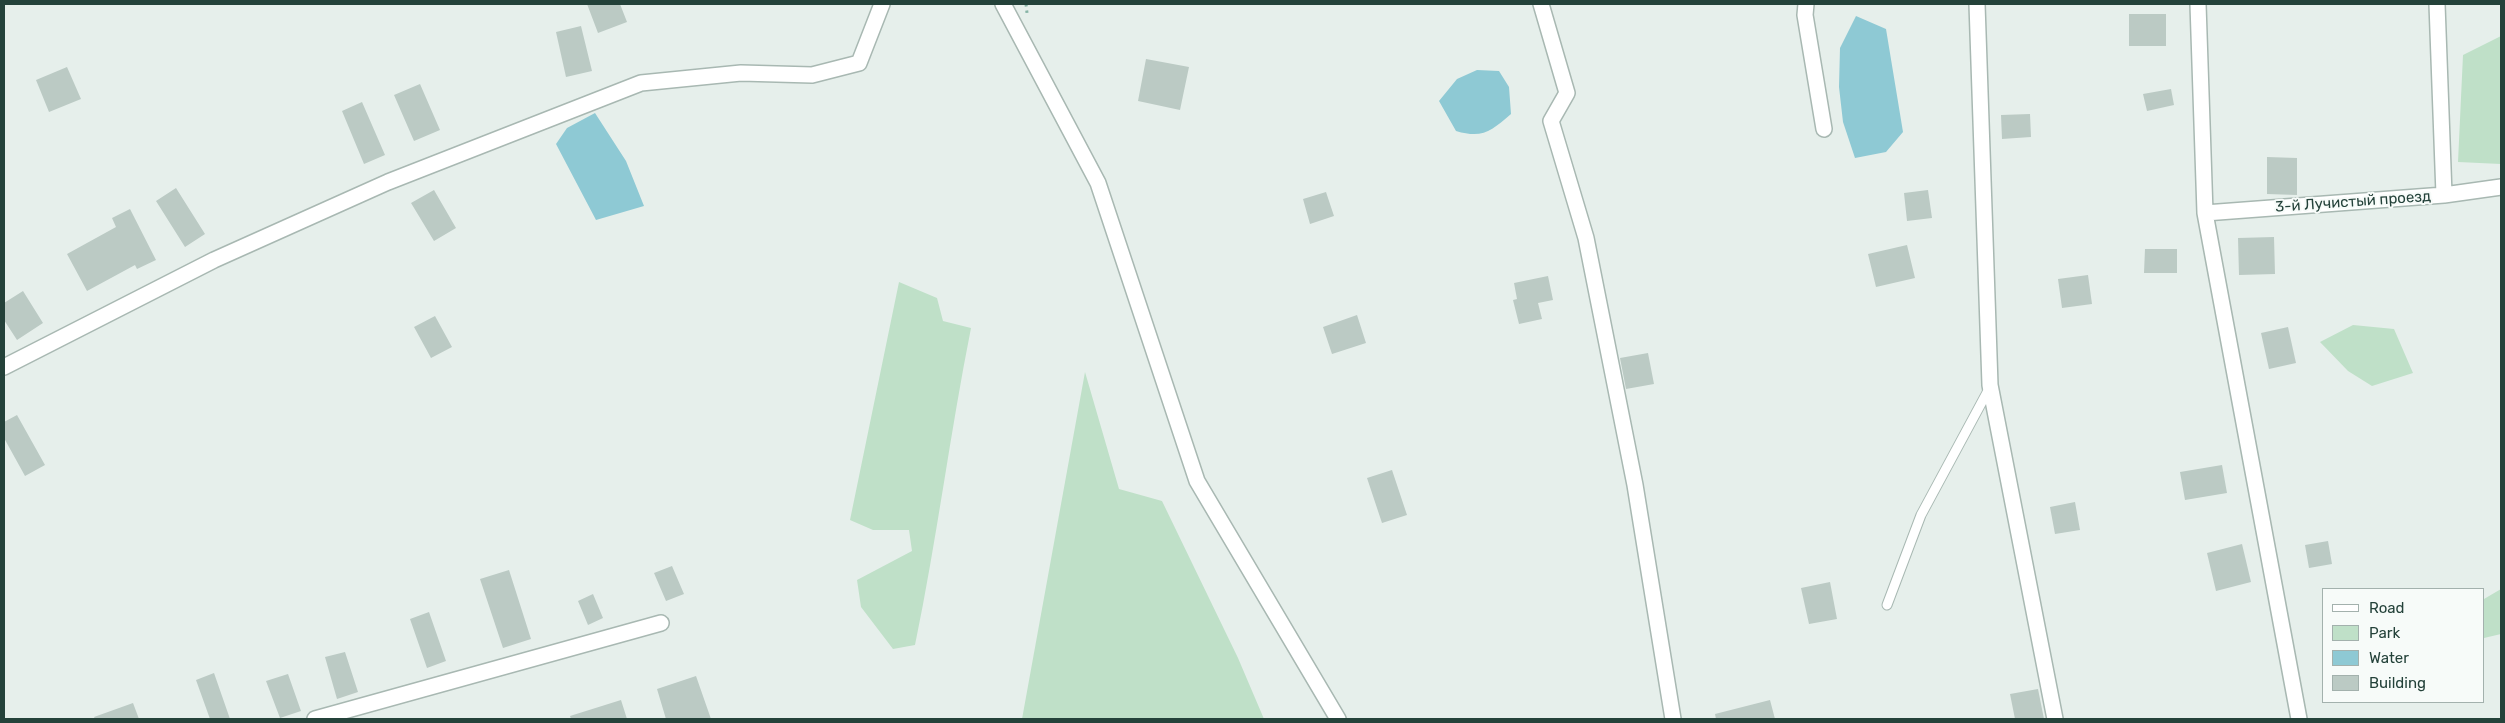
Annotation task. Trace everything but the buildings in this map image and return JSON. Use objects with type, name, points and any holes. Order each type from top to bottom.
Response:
[{"type":"street","points":[[4,367],[214,260],[370,190],[641,83],[741,73],[812,76],[860,63],[882,4]]},
{"type":"street","points":[[1003,4],[1098,183],[1197,481],[1338,719]]},
{"type":"street","points":[[1541,4],[1568,93],[1551,121],[1586,238],[1636,486],[1673,719]]},
{"type":"street","points":[[1806,4],[1805,15],[1824,129]]},
{"type":"street","points":[[1977,4],[1990,385],[2055,719]]},
{"type":"street","points":[[2198,4],[2205,213],[2299,719]]},
{"type":"street","points":[[2437,4],[2444,195]]},
{"type":"street","name":"3-й Лучистый проезд","points":[[2205,213],[2444,195],[2501,187]]},
{"type":"street","points":[[316,719],[661,623]]},
{"type":"lane","points":[[1887,605],[1921,515],[1990,385]]},
{"type":"green space","points":[[2501,36],[2501,164],[2458,162],[2463,55]]},
{"type":"green space","points":[[899,282],[937,298],[943,321],[971,328],[915,645],[893,649],[861,607],[857,580],[912,551],[909,530],[873,530],[850,520]]},
{"type":"green space","points":[[2353,325],[2394,329],[2413,373],[2372,386],[2348,371],[2320,342]]},
{"type":"green space","points":[[1085,372],[1119,489],[1162,501],[1238,658],[1264,719],[1022,719]]},
{"type":"green space","points":[[2501,589],[2501,634],[2485,638],[2485,598]]},
{"type":"water","points":[[1856,16],[1886,29],[1903,132],[1886,152],[1855,158],[1843,122],[1839,87],[1840,48]]},
{"type":"water","points":[[1477,70],[1499,71],[1509,87],[1511,114],[1492,129],[1480,134],[1456,131],[1439,101],[1457,79]]},
{"type":"water","points":[[595,113],[626,161],[644,206],[596,220],[556,144],[567,128]]}]
